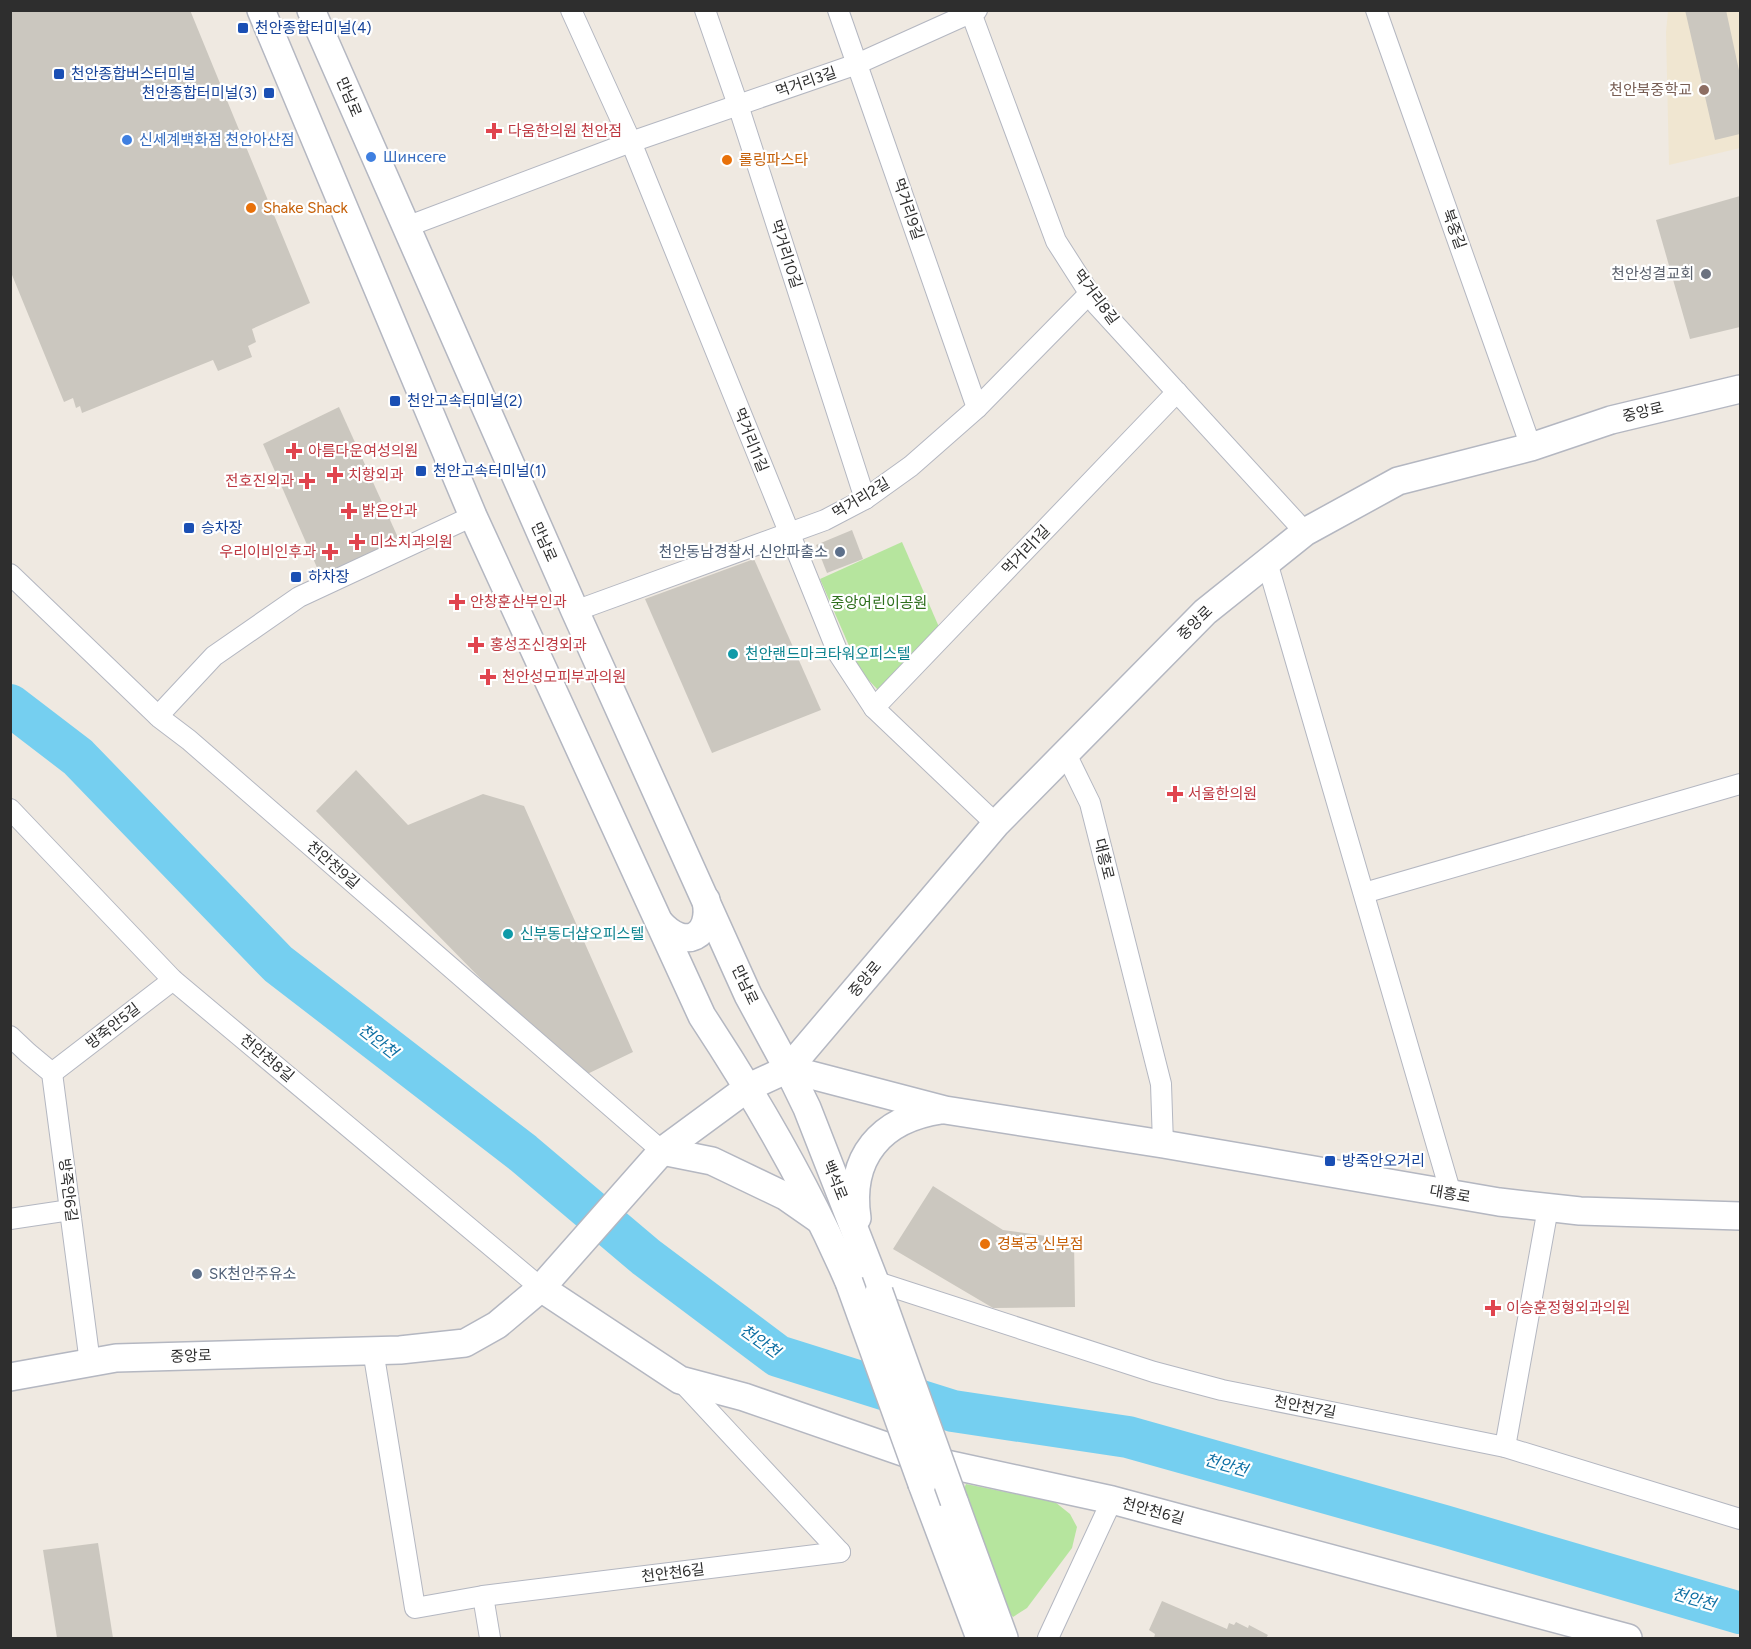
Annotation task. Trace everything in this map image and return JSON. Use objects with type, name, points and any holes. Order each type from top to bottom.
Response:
[{"type":"street","points":[[261,10],[313,140],[472,516],[702,1016],[749,1087]]},
{"type":"street","name":"만남로","points":[[311,10],[575,611],[748,995],[788,1069]]},
{"type":"street","name":"먹거리11길","points":[[572,10],[631,142],[838,653],[874,708],[996,824]]},
{"type":"street","name":"먹거리10길","points":[[705,10],[738,105],[865,499]]},
{"type":"street","name":"먹거리9길","points":[[838,10],[977,408]]},
{"type":"street","name":"북중길","points":[[1376,10],[1531,447]]},
{"type":"street","name":"먹거리3길","points":[[406,227],[631,142],[857,64],[973,11]]},
{"type":"street","name":"먹거리8길","points":[[973,11],[1056,241],[1097,305],[1305,532]]},
{"type":"street","name":"먹거리2길","points":[[575,611],[825,520],[865,499],[911,466],[977,408],[1090,293]]},
{"type":"street","name":"중앙로","points":[[788,1069],[996,824],[1205,612],[1305,532],[1398,481],[1531,447],[1611,420],[1740,389]]},
{"type":"street","name":"먹거리1길","points":[[874,708],[1177,392]]},
{"type":"street","points":[[158,716],[214,656],[299,597],[472,516]]},
{"type":"street","points":[[1267,562],[1451,1194]]},
{"type":"street","name":"천안천9길","points":[[10,574],[158,716],[198,748],[662,1151]]},
{"type":"street","name":"대흥로","points":[[1066,754],[1090,803],[1161,1084],[1163,1144]]},
{"type":"street","points":[[1364,893],[1740,784]]},
{"type":"street","name":"천안천8길","points":[[10,809],[173,980],[541,1288]]},
{"type":"street","points":[[660,923],[674,935],[683,938],[694,937],[702,932],[707,922],[706,900]]},
{"type":"street","name":"방죽안5길","points":[[52,1073],[173,980]]},
{"type":"street","points":[[10,1036],[19,1057],[52,1073]]},
{"type":"street","points":[[662,1151],[749,1087],[788,1069]]},
{"type":"street","name":"대흥로","points":[[788,1069],[945,1110],[1163,1144],[1451,1194],[1580,1211],[1740,1216]]},
{"type":"street","name":"백석로","points":[[788,1069],[807,1108],[860,1243],[867,1285]]},
{"type":"street","name":"방죽안6길","points":[[52,1073],[90,1363]]},
{"type":"street","name":"백석로","points":[[749,1087],[824,1224],[867,1285]]},
{"type":"street","points":[[860,1243],[854,1199],[857,1173],[868,1152],[879,1137],[899,1122],[923,1113],[945,1110]]},
{"type":"street","points":[[662,1151],[712,1161],[785,1196],[824,1224]]},
{"type":"street","name":"중앙로","points":[[10,1377],[116,1359],[400,1350],[465,1343],[497,1325],[541,1288],[562,1267],[662,1151]]},
{"type":"street","points":[[1505,1447],[1548,1208]]},
{"type":"street","points":[[10,1218],[70,1210]]},
{"type":"street","points":[[867,1285],[922,1484],[980,1638]]},
{"type":"street","points":[[867,1285],[954,1501],[1004,1638]]},
{"type":"street","name":"천안천7길","points":[[867,1285],[1154,1372],[1222,1390],[1505,1447],[1740,1519]]},
{"type":"street","name":"천안천6길","points":[[373,1350],[416,1608],[483,1596],[840,1552],[680,1380],[541,1288]]},
{"type":"street","name":"천안천6길","points":[[680,1380],[744,1397],[923,1459],[1112,1500],[1628,1638]]},
{"type":"street","points":[[1048,1638],[1112,1500]]},
{"type":"street","points":[[483,1596],[490,1638]]},
{"type":"shaded area","name":"천안북중학교","points":[[1668,11],[1740,11],[1740,148],[1669,165],[1666,32]]},
{"type":"green space","name":"중앙어린이공원","points":[[902,542],[939,627],[878,690],[860,671],[820,579]]},
{"type":"green space","points":[[966,1484],[1055,1502],[1070,1514],[1077,1527],[1072,1548],[1027,1608],[1013,1617],[1003,1606],[963,1491]]},
{"type":"building","name":"신세계백화점 천안아산점","points":[[10,10],[190,10],[310,303],[252,329],[256,342],[248,346],[252,357],[218,371],[213,360],[82,413],[80,406],[76,408],[73,398],[64,402],[10,270]]},
{"type":"building","points":[[1685,10],[1726,10],[1740,75],[1740,134],[1715,140]]},
{"type":"building","name":"천안성결교회","points":[[1740,196],[1740,327],[1690,339],[1656,220]]},
{"type":"building","points":[[339,407],[400,542],[322,579],[263,444]]},
{"type":"building","name":"천안동남경찰서 신안파출소","points":[[852,530],[863,559],[827,573],[816,545]]},
{"type":"building","name":"천안랜드마크타워오피스텔","points":[[754,559],[821,710],[712,753],[645,599]]},
{"type":"building","name":"신부동더샵오피스텔","points":[[356,770],[408,825],[483,794],[524,806],[633,1052],[581,1077],[556,1045],[543,1042],[316,811]]},
{"type":"building","name":"경복궁 신부점","points":[[933,1186],[1003,1230],[1074,1240],[1075,1307],[993,1308],[893,1249]]},
{"type":"building","points":[[98,1543],[113,1638],[57,1638],[43,1550]]},
{"type":"building","points":[[1162,1601],[1227,1629],[1229,1623],[1234,1625],[1236,1622],[1248,1628],[1249,1625],[1268,1635],[1266,1638],[1154,1638],[1155,1634],[1149,1630]]},
{"type":"waterway","name":"천안천","points":[[10,705],[78,757],[278,964],[523,1153],[646,1257],[778,1356],[953,1411],[1128,1437],[1444,1526],[1740,1613]]},
{"type":"place","name":"천안종합터미널(4)","points":[[243,28]]},
{"type":"place","name":"천안종합버스터미널","points":[[59,74]]},
{"type":"place","name":"천안북중학교","points":[[1704,90]]},
{"type":"place","name":"천안종합터미널(3)","points":[[269,93]]},
{"type":"place","name":"다움한의원 천안점","points":[[494,131]]},
{"type":"place","name":"신세계백화점 천안아산점","points":[[127,140]]},
{"type":"place","name":"Шинсеге","points":[[371,157]]},
{"type":"place","name":"롤링파스타","points":[[727,160]]},
{"type":"place","name":"Shake Shack","points":[[251,208]]},
{"type":"place","name":"천안성결교회","points":[[1706,274]]},
{"type":"place","name":"천안고속터미널(2)","points":[[395,401]]},
{"type":"place","name":"아름다운여성의원","points":[[294,451]]},
{"type":"place","name":"천안고속터미널(1)","points":[[421,471]]},
{"type":"place","name":"치항외과","points":[[335,475]]},
{"type":"place","name":"전호진외과","points":[[307,481]]},
{"type":"place","name":"밝은안과","points":[[349,511]]},
{"type":"place","name":"승차장","points":[[189,528]]},
{"type":"place","name":"미소치과의원","points":[[357,542]]},
{"type":"place","name":"우리이비인후과","points":[[330,552]]},
{"type":"place","name":"천안동남경찰서 신안파출소","points":[[840,552]]},
{"type":"place","name":"하차장","points":[[296,577]]},
{"type":"place","name":"안창훈산부인과","points":[[457,602]]},
{"type":"place","name":"홍성조신경외과","points":[[476,645]]},
{"type":"place","name":"천안랜드마크타워오피스텔","points":[[733,654]]},
{"type":"place","name":"천안성모피부과의원","points":[[488,677]]},
{"type":"place","name":"서울한의원","points":[[1175,794]]},
{"type":"place","name":"신부동더샵오피스텔","points":[[508,934]]},
{"type":"place","name":"방죽안오거리","points":[[1330,1161]]},
{"type":"place","name":"경복궁 신부점","points":[[985,1244]]},
{"type":"place","name":"SK천안주유소","points":[[197,1274]]},
{"type":"place","name":"이승훈정형외과의원","points":[[1493,1308]]}]
